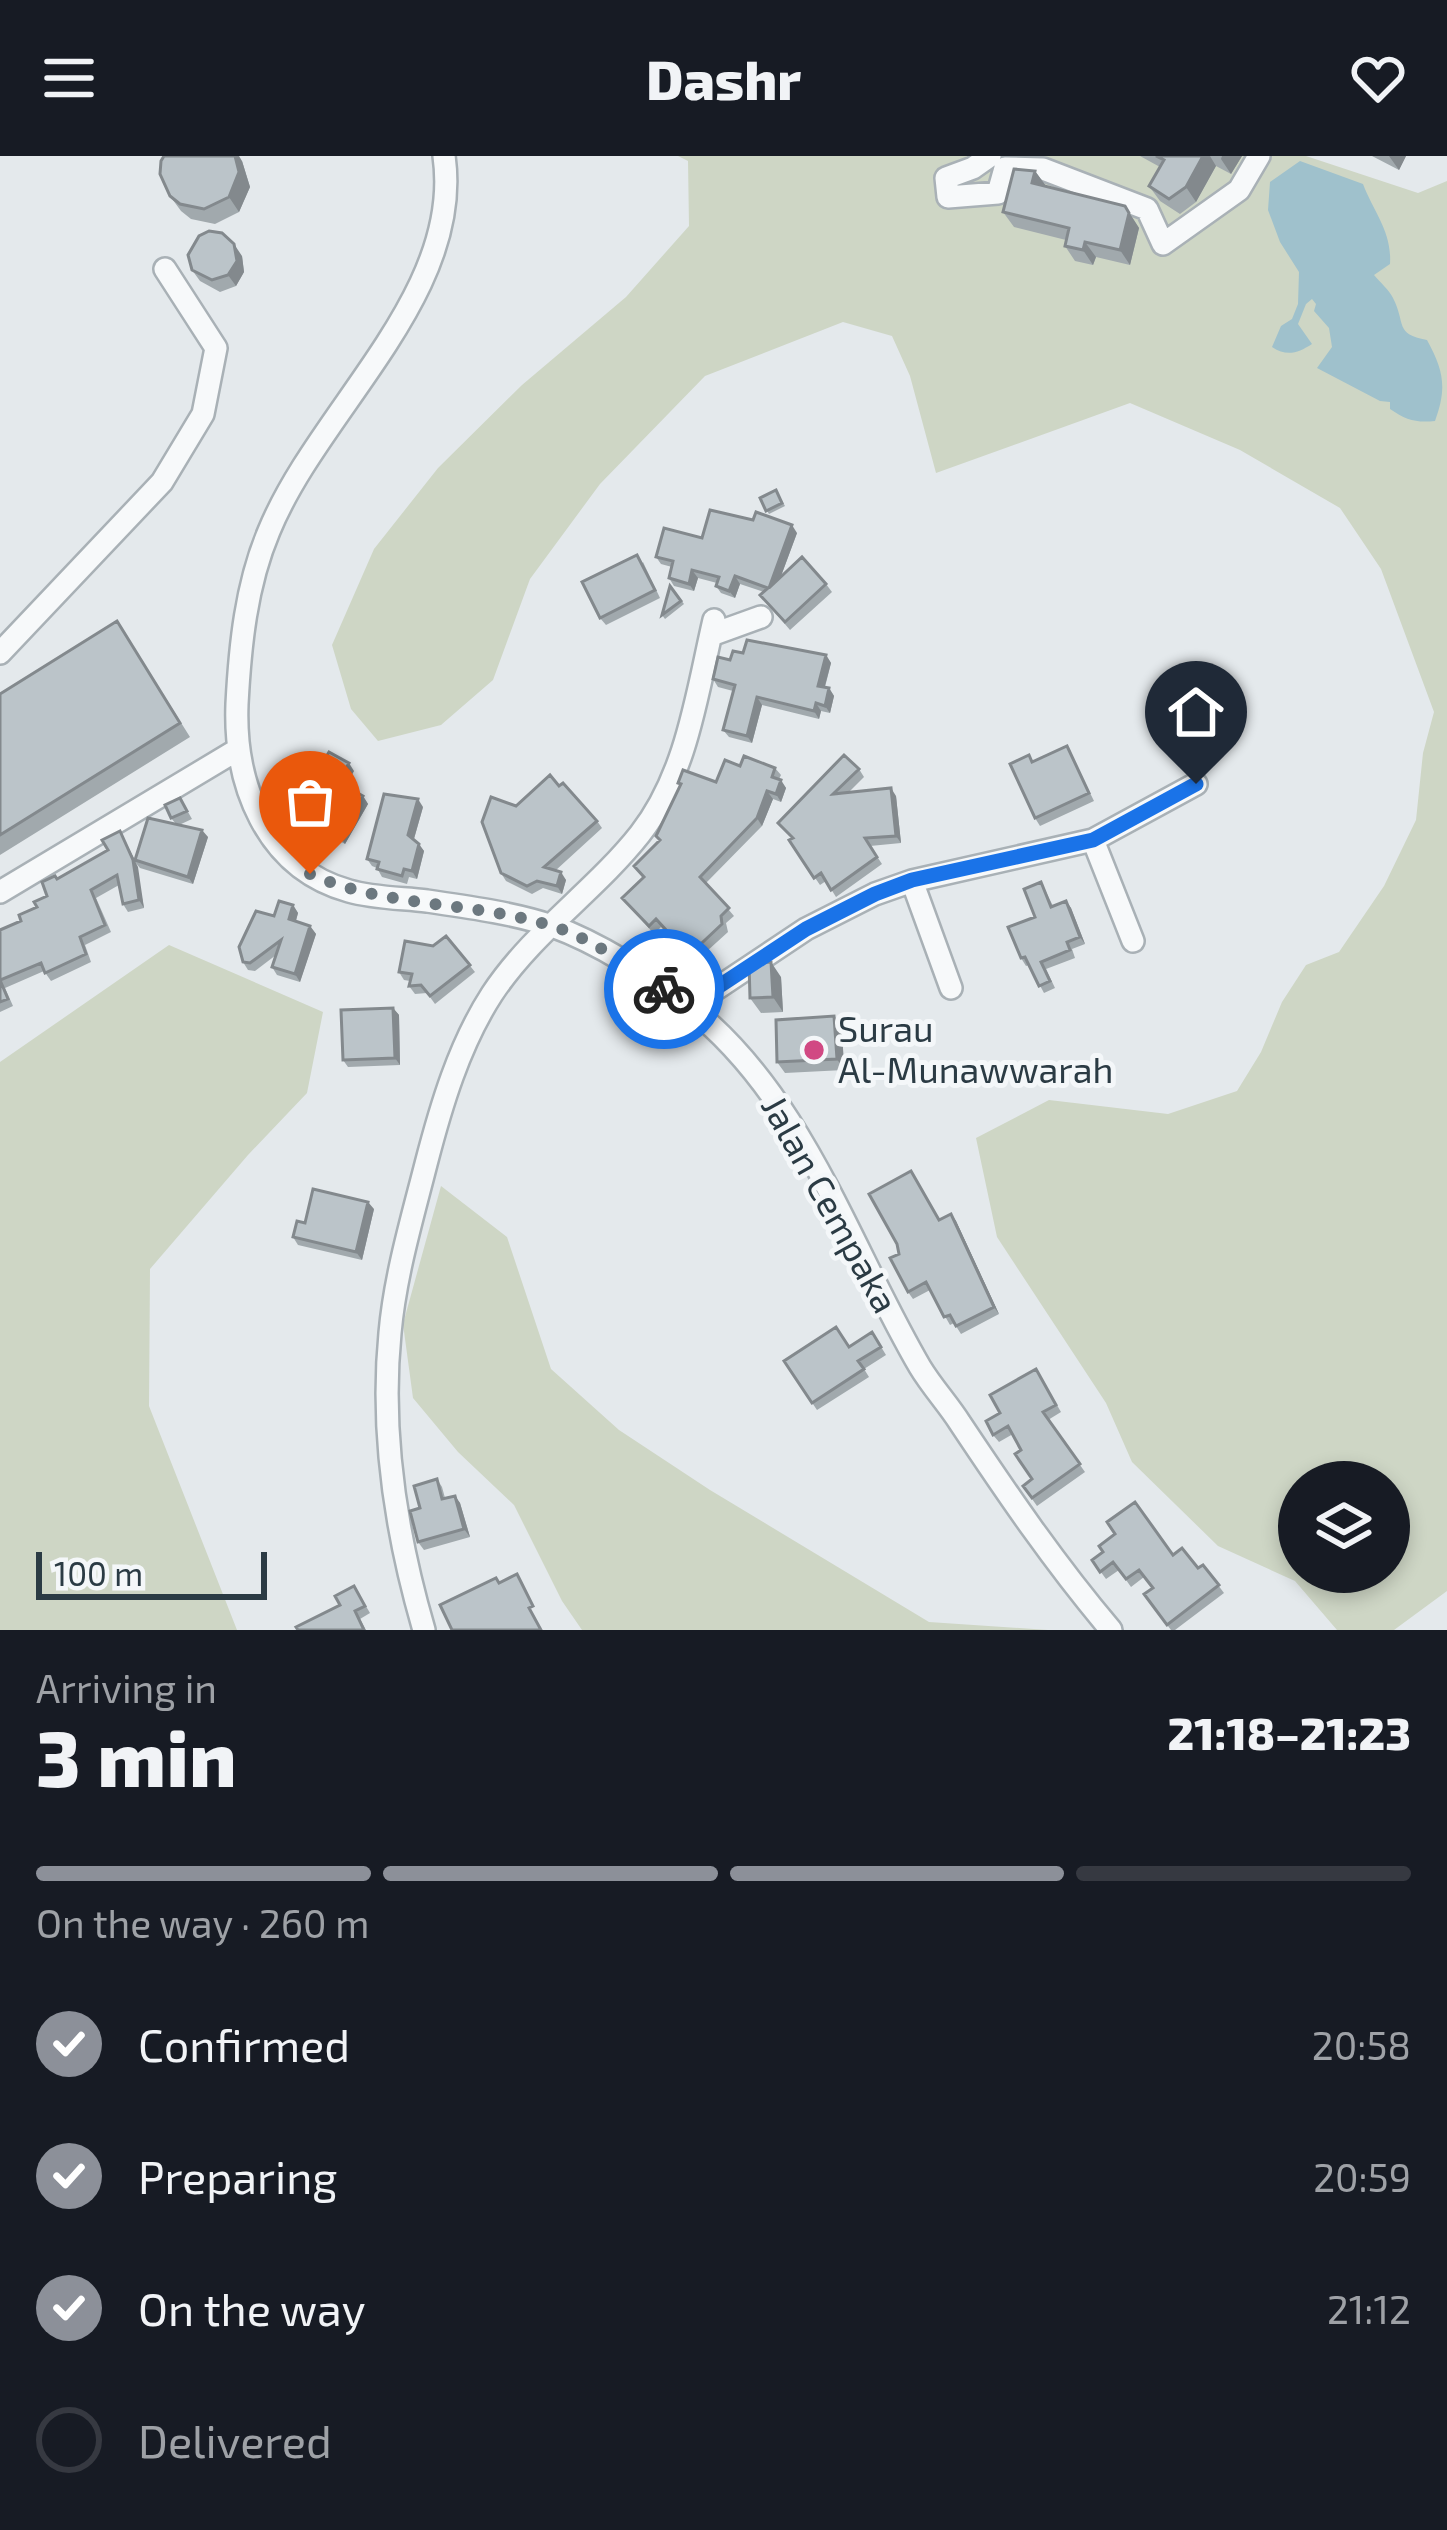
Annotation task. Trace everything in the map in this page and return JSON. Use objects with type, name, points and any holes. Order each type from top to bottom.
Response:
[{"type":"street","name":"Jalan Cempaka","points":[[443,156],[445,221],[427,278],[296,478],[256,564],[241,653],[237,750],[261,824],[310,874],[348,891],[550,925],[689,1006],[751,1066],[775,1098],[923,1372],[1058,1568],[1111,1630]]},
{"type":"street","points":[[989,156],[946,178],[947,196],[998,193],[1005,168],[1043,169],[1147,208],[1163,244],[1239,190],[1259,156]]},
{"type":"street","points":[[1071,178],[1084,156]]},
{"type":"street","points":[[0,653],[162,482],[203,414],[216,348],[165,269]]},
{"type":"street","points":[[424,1630],[407,1572],[389,1449],[386,1390],[391,1325],[408,1234],[454,1073],[492,994],[550,925],[617,861],[659,806],[677,772],[712,628],[761,617]]},
{"type":"street","points":[[0,892],[237,750]]},
{"type":"street","points":[[689,1006],[840,910],[912,880],[1093,840],[1196,784]]},
{"type":"street","points":[[1093,840],[1133,941]]},
{"type":"street","points":[[912,880],[951,988]]},
{"type":"green space","points":[[678,156],[1306,156],[1418,193],[1447,181],[1447,1591],[1394,1630],[1337,1630],[1305,1593],[1410,1593],[1410,1461],[1278,1461],[1278,1573],[1218,1546],[1132,1462],[1106,1403],[997,1237],[976,1138],[1049,1100],[1168,1114],[1237,1091],[1306,965],[1339,952],[1384,886],[1416,820],[1423,753],[1434,712],[1381,569],[1340,508],[1240,450],[1130,403],[936,473],[910,376],[892,336],[843,322],[705,376],[600,484],[530,579],[493,680],[441,725],[378,741],[351,709],[332,645],[374,549],[438,468],[522,385],[626,297],[689,226],[688,161]]},
{"type":"green space","points":[[169,945],[323,1012],[307,1093],[150,1269],[149,1406],[237,1630],[0,1630],[0,1062]]},
{"type":"green space","points":[[441,1186],[507,1237],[551,1369],[619,1430],[929,1622],[1048,1630],[582,1630],[562,1601],[514,1505],[458,1452],[413,1398],[403,1324]]},
{"type":"water","points":[[1300,161],[1363,184],[1390,252],[1390,264],[1374,275],[1393,298],[1405,331],[1427,340],[1437,361],[1442,389],[1435,421],[1406,418],[1390,409],[1390,402],[1317,368],[1332,347],[1329,328],[1314,311],[1312,299],[1298,324],[1312,344],[1292,353],[1272,347],[1298,304],[1299,272],[1268,210],[1270,182]]},
{"type":"building","points":[[164,156],[235,156],[239,172],[229,197],[204,209],[180,204],[170,196],[160,174]]},
{"type":"building","points":[[1156,156],[1203,156],[1186,187],[1169,199],[1149,186],[1164,160]]},
{"type":"building","points":[[1014,169],[1035,171],[1032,183],[1125,206],[1129,213],[1120,250],[1085,242],[1083,250],[1065,246],[1069,228],[1003,212]]},
{"type":"building","points":[[209,231],[222,233],[234,244],[237,261],[228,275],[212,280],[192,270],[188,255],[199,236]]},
{"type":"building","points":[[776,490],[782,503],[766,511],[760,498]]},
{"type":"building","points":[[710,510],[753,520],[756,512],[792,525],[769,588],[802,557],[826,584],[785,622],[760,595],[768,588],[735,576],[729,591],[716,586],[719,577],[692,570],[689,584],[669,578],[673,561],[656,557],[664,528],[702,538]]},
{"type":"building","points":[[637,555],[655,590],[600,618],[582,582]]},
{"type":"building","points":[[670,586],[681,601],[662,615]]},
{"type":"building","points":[[117,621],[180,723],[0,835],[0,694]]},
{"type":"building","points":[[747,640],[826,655],[818,686],[829,688],[825,706],[816,703],[814,711],[757,697],[747,736],[723,730],[735,685],[713,679],[718,657],[730,660],[733,651],[743,653]]},
{"type":"building","points":[[1067,746],[1089,793],[1035,818],[1010,764],[1029,755],[1032,762]]},
{"type":"building","points":[[329,752],[349,763],[338,782],[363,796],[340,836],[314,821],[311,827],[292,816]]},
{"type":"building","points":[[844,755],[859,769],[833,794],[891,788],[896,836],[865,838],[877,857],[831,890],[821,873],[814,878],[789,840],[793,838],[778,823]]},
{"type":"building","points":[[744,756],[775,768],[772,777],[781,780],[776,794],[767,791],[757,818],[700,877],[729,908],[721,916],[722,924],[689,955],[656,919],[649,926],[622,898],[644,877],[634,866],[660,840],[656,836],[683,770],[716,782],[725,760],[740,766]]},
{"type":"building","points":[[550,775],[597,821],[544,867],[561,872],[557,886],[537,881],[527,886],[501,873],[482,822],[491,797],[516,806]]},
{"type":"building","points":[[384,794],[418,799],[408,835],[419,844],[412,871],[404,869],[402,876],[377,869],[379,862],[367,859]]},
{"type":"building","points":[[180,798],[187,811],[171,818],[165,805]]},
{"type":"building","points":[[148,818],[202,830],[188,877],[135,860]]},
{"type":"building","points":[[120,831],[133,860],[139,900],[123,904],[117,875],[91,890],[105,925],[80,937],[86,954],[45,973],[41,963],[0,980],[0,930],[21,921],[19,915],[47,896],[42,882],[57,879],[108,850],[102,840]]},
{"type":"building","points":[[1041,882],[1051,907],[1066,901],[1080,937],[1067,942],[1070,950],[1041,962],[1050,981],[1039,986],[1008,927],[1035,917],[1024,889]]},
{"type":"building","points":[[279,901],[293,905],[289,919],[310,926],[295,974],[272,967],[281,940],[250,963],[243,962],[239,947],[256,911],[274,916]]},
{"type":"building","points":[[446,936],[470,965],[430,996],[421,985],[409,986],[412,974],[399,972],[405,941],[433,946]]},
{"type":"building","points":[[771,962],[773,997],[750,998],[749,963]]},
{"type":"building","points":[[393,1008],[395,1058],[343,1060],[341,1010]]},
{"type":"building","name":"Surau Al-Munawwarah","points":[[834,1016],[837,1059],[777,1062],[776,1020]]},
{"type":"building","points":[[911,1171],[939,1220],[951,1214],[994,1307],[956,1326],[950,1315],[944,1317],[926,1282],[908,1292],[890,1258],[899,1254],[897,1244],[869,1194]]},
{"type":"building","points":[[313,1189],[368,1202],[356,1252],[293,1237],[297,1221],[305,1223]]},
{"type":"building","points":[[836,1327],[849,1347],[872,1332],[881,1347],[858,1361],[864,1369],[812,1403],[784,1361]]},
{"type":"building","points":[[1036,1369],[1056,1405],[1043,1412],[1080,1464],[1032,1498],[1023,1486],[1032,1479],[1015,1454],[1021,1450],[1008,1426],[993,1435],[986,1421],[1000,1413],[990,1395]]},
{"type":"building","points":[[437,1479],[442,1499],[455,1496],[464,1529],[418,1542],[410,1511],[420,1508],[414,1486]]},
{"type":"building","points":[[1135,1502],[1173,1555],[1182,1548],[1219,1585],[1167,1625],[1144,1594],[1153,1588],[1139,1570],[1126,1579],[1113,1562],[1100,1572],[1092,1560],[1103,1552],[1099,1546],[1115,1534],[1107,1522]]},
{"type":"building","points":[[517,1574],[541,1630],[452,1630],[440,1605],[496,1578],[499,1583]]},
{"type":"building","points":[[354,1586],[365,1606],[355,1611],[364,1630],[298,1630],[296,1627],[340,1605],[335,1596]]},
{"type":"way so far","points":[[310,874],[348,891],[550,925],[664,989]]},
{"type":"place","name":"Surau Al-Munawwarah","points":[[814,1050]]},
{"type":"route","points":[[664,989],[689,1006],[806,929],[875,894],[912,880],[1093,840],[1196,784]]}]
